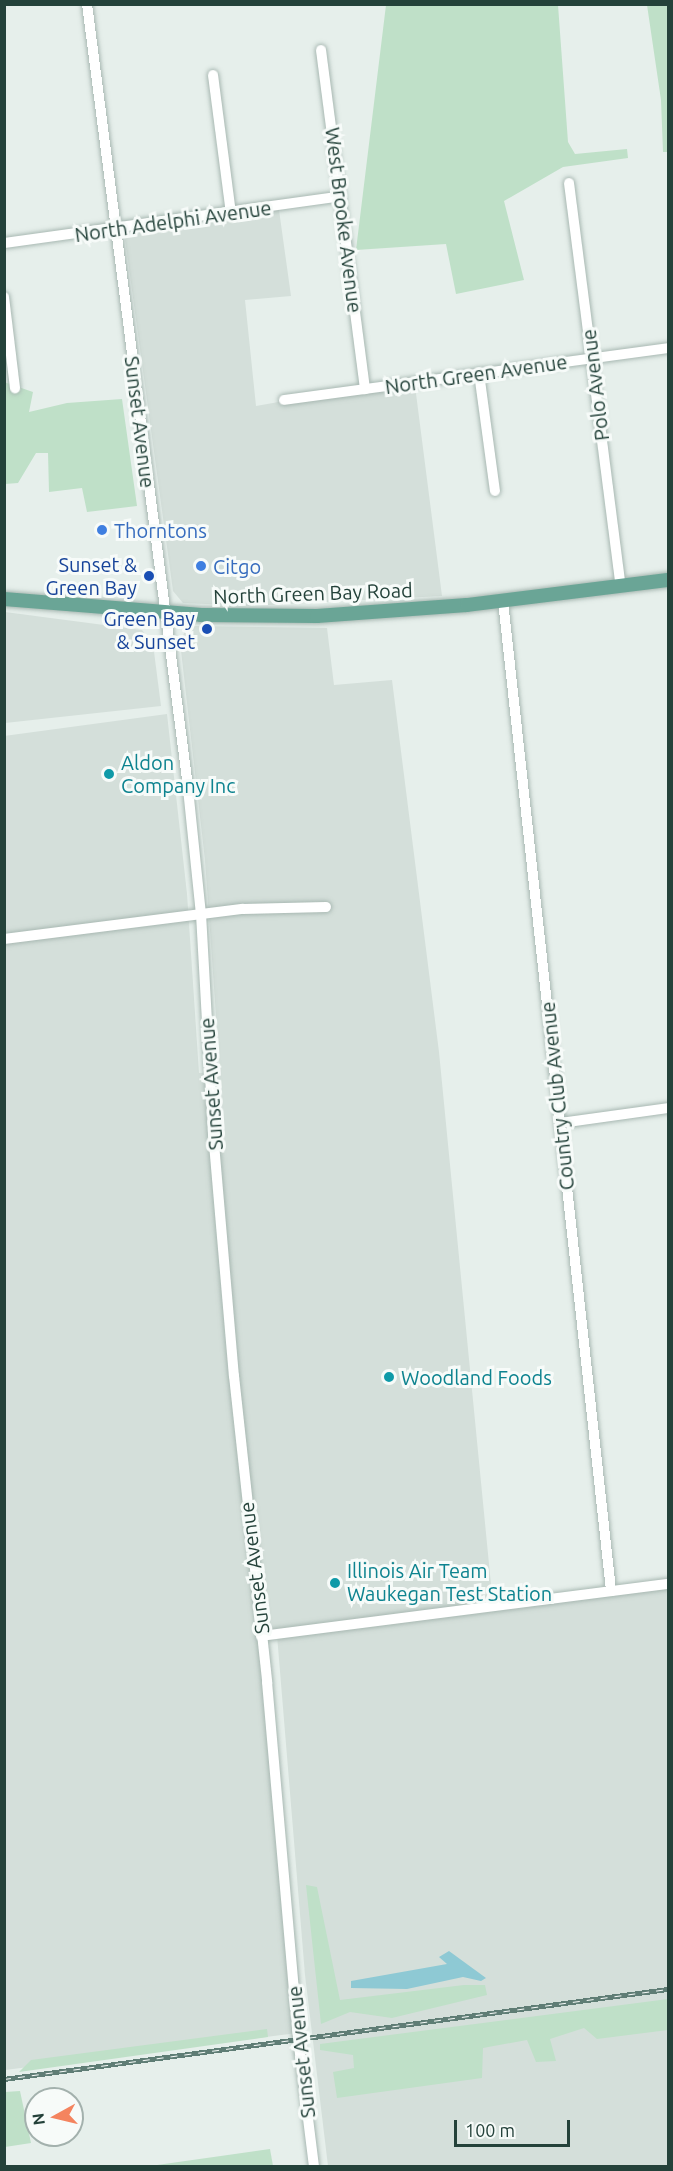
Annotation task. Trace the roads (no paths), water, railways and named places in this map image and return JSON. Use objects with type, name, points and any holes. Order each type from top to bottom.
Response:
[{"type":"main road","name":"North Green Bay Road","points":[[4,599],[165,613],[317,616],[503,601],[669,580]]},
{"type":"street","name":"Sunset Avenue","points":[[87,4],[201,914],[215,1155],[298,2038],[314,2166]]},
{"type":"street","name":"West Brooke Avenue","points":[[321,51],[366,389]]},
{"type":"street","points":[[213,75],[231,213]]},
{"type":"street","name":"Polo Avenue","points":[[569,183],[621,587]]},
{"type":"street","name":"North Adelphi Avenue","points":[[4,243],[115,230],[341,196]]},
{"type":"street","points":[[4,297],[15,388]]},
{"type":"street","name":"North Green Avenue","points":[[284,400],[669,348]]},
{"type":"street","points":[[479,373],[495,491]]},
{"type":"street","name":"Country Club Avenue","points":[[503,601],[611,1591]]},
{"type":"street","points":[[4,939],[274,906],[326,907]]},
{"type":"street","points":[[560,1123],[669,1108]]},
{"type":"street","points":[[261,1636],[669,1584]]},
{"type":"water","points":[[449,1951],[486,1978],[481,1981],[463,1977],[407,1989],[351,1988],[351,1981],[447,1964],[439,1957]]},
{"type":"railway","points":[[4,2079],[668,1989]]},
{"type":"place","name":"Thorntons","points":[[102,530]]},
{"type":"place","name":"Citgo","points":[[201,566]]},
{"type":"place","name":"Sunset & Green Bay","points":[[149,576]]},
{"type":"place","name":"Green Bay & Sunset","points":[[207,629]]},
{"type":"place","name":"Aldon Company Inc","points":[[109,774]]},
{"type":"place","name":"Woodland Foods","points":[[389,1377]]},
{"type":"place","name":"Illinois Air Team Waukegan Test Station","points":[[335,1583]]}]
